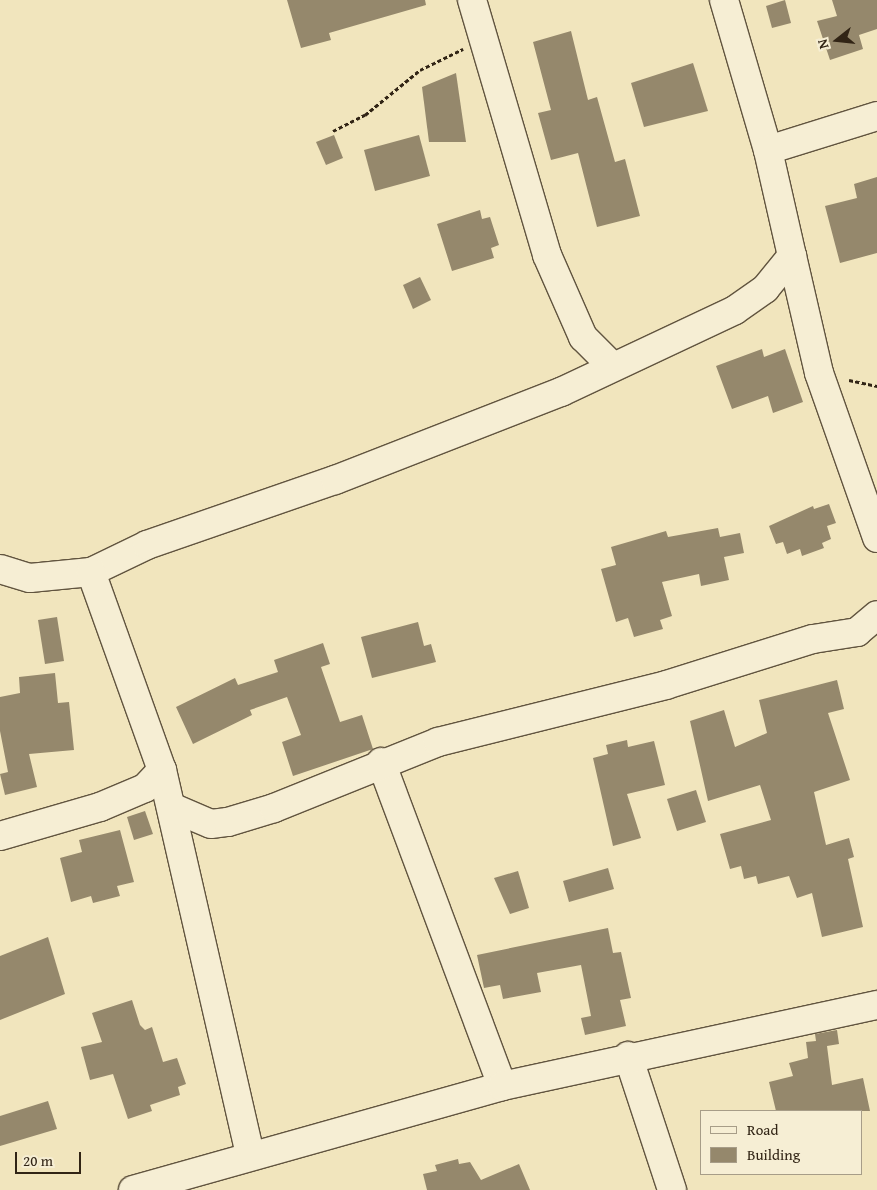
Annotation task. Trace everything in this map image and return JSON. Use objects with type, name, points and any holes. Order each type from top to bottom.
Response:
[{"type":"street","points":[[472,0],[485,36],[547,255],[583,337],[612,366]]},
{"type":"street","points":[[724,0],[768,150],[819,372],[877,538]]},
{"type":"street","points":[[768,150],[877,116]]},
{"type":"street","points":[[0,569],[30,578],[91,572],[147,545],[335,480],[562,392],[612,366],[735,310],[765,288],[792,256]]},
{"type":"street","points":[[91,572],[162,770],[250,1155]]},
{"type":"street","points":[[171,806],[211,824],[228,822],[274,808],[381,762],[438,742],[666,685],[813,639],[870,627]]},
{"type":"street","points":[[381,762],[502,1086]]},
{"type":"street","points":[[0,836],[100,807],[145,788],[162,770]]},
{"type":"street","points":[[133,1190],[250,1155],[502,1086],[628,1056],[877,1005]]},
{"type":"street","points":[[628,1056],[672,1190]]},
{"type":"path","points":[[333,131],[365,115],[420,70],[485,36]]},
{"type":"building","points":[[287,0],[425,0],[426,5],[329,33],[331,40],[301,48]]},
{"type":"building","points":[[785,0],[791,23],[772,28],[766,6]]},
{"type":"building","points":[[832,0],[877,0],[877,29],[859,35],[863,49],[830,60],[817,21],[837,16]]},
{"type":"building","points":[[571,31],[588,100],[597,97],[615,162],[625,159],[640,216],[597,227],[578,153],[551,160],[538,113],[551,110],[533,42]]},
{"type":"building","points":[[693,63],[708,111],[644,127],[631,83]]},
{"type":"building","points":[[456,73],[466,142],[429,142],[422,87]]},
{"type":"building","points":[[334,135],[343,158],[326,165],[316,142]]},
{"type":"building","points":[[419,135],[430,176],[375,191],[364,150]]},
{"type":"building","points":[[877,177],[877,253],[840,263],[825,206],[857,198],[854,184]]},
{"type":"building","points":[[480,210],[482,219],[490,217],[499,245],[491,248],[494,258],[452,271],[437,224]]},
{"type":"building","points":[[420,277],[431,300],[413,309],[403,285]]},
{"type":"building","points":[[762,349],[764,357],[785,349],[803,402],[773,413],[768,396],[732,409],[716,366]]},
{"type":"building","points":[[829,504],[836,523],[827,526],[831,539],[822,543],[824,548],[802,556],[800,549],[787,554],[783,542],[776,544],[769,526],[813,506],[814,509]]},
{"type":"building","points":[[718,528],[720,537],[740,533],[744,553],[724,557],[729,580],[701,586],[699,574],[662,582],[672,616],[660,620],[663,629],[634,637],[628,618],[616,622],[601,569],[616,565],[611,547],[666,531],[668,537]]},
{"type":"building","points":[[57,617],[64,661],[45,664],[38,620]]},
{"type":"building","points":[[418,622],[424,646],[431,644],[436,662],[372,678],[361,637]]},
{"type":"building","points":[[323,643],[330,664],[321,667],[340,722],[362,715],[373,749],[293,776],[282,742],[301,735],[287,697],[250,710],[252,715],[193,744],[176,707],[235,678],[238,685],[278,672],[274,660]]},
{"type":"building","points":[[55,673],[58,703],[69,702],[74,750],[29,754],[37,787],[5,795],[0,774],[8,772],[0,731],[0,697],[20,693],[19,677]]},
{"type":"building","points":[[837,680],[844,709],[828,713],[850,780],[814,792],[826,845],[849,838],[854,857],[848,859],[863,927],[822,937],[812,893],[797,898],[789,876],[758,884],[756,876],[744,879],[741,866],[730,869],[720,834],[771,820],[760,785],[708,801],[690,721],[724,710],[735,747],[767,733],[759,700]]},
{"type":"building","points":[[627,740],[628,747],[654,741],[665,785],[627,794],[641,838],[613,846],[593,758],[608,754],[606,745]]},
{"type":"building","points":[[696,790],[706,822],[677,831],[667,799]]},
{"type":"building","points":[[145,811],[153,834],[134,840],[127,817]]},
{"type":"building","points":[[120,830],[134,882],[117,886],[120,896],[93,903],[91,896],[71,902],[60,858],[82,852],[79,840]]},
{"type":"building","points":[[608,868],[614,889],[569,902],[563,881]]},
{"type":"building","points":[[518,871],[529,908],[510,914],[494,878]]},
{"type":"building","points":[[608,928],[613,953],[621,952],[631,998],[620,1000],[626,1026],[585,1035],[581,1018],[591,1016],[581,965],[537,973],[541,992],[503,999],[500,985],[484,988],[477,955]]},
{"type":"building","points":[[48,937],[65,994],[0,1020],[0,956]]},
{"type":"building","points":[[132,1000],[140,1025],[145,1030],[152,1027],[163,1062],[177,1058],[186,1084],[178,1087],[180,1095],[150,1105],[152,1111],[128,1119],[113,1074],[90,1080],[81,1047],[102,1042],[92,1013]]},
{"type":"building","points":[[837,1030],[839,1044],[827,1046],[832,1085],[863,1078],[870,1111],[776,1110],[769,1082],[793,1076],[789,1063],[808,1058],[806,1042],[816,1041],[815,1034]]},
{"type":"building","points":[[48,1101],[57,1129],[0,1146],[0,1116]]},
{"type":"building","points":[[458,1159],[459,1164],[470,1162],[481,1180],[519,1164],[530,1190],[427,1190],[423,1174],[437,1171],[435,1165]]}]
